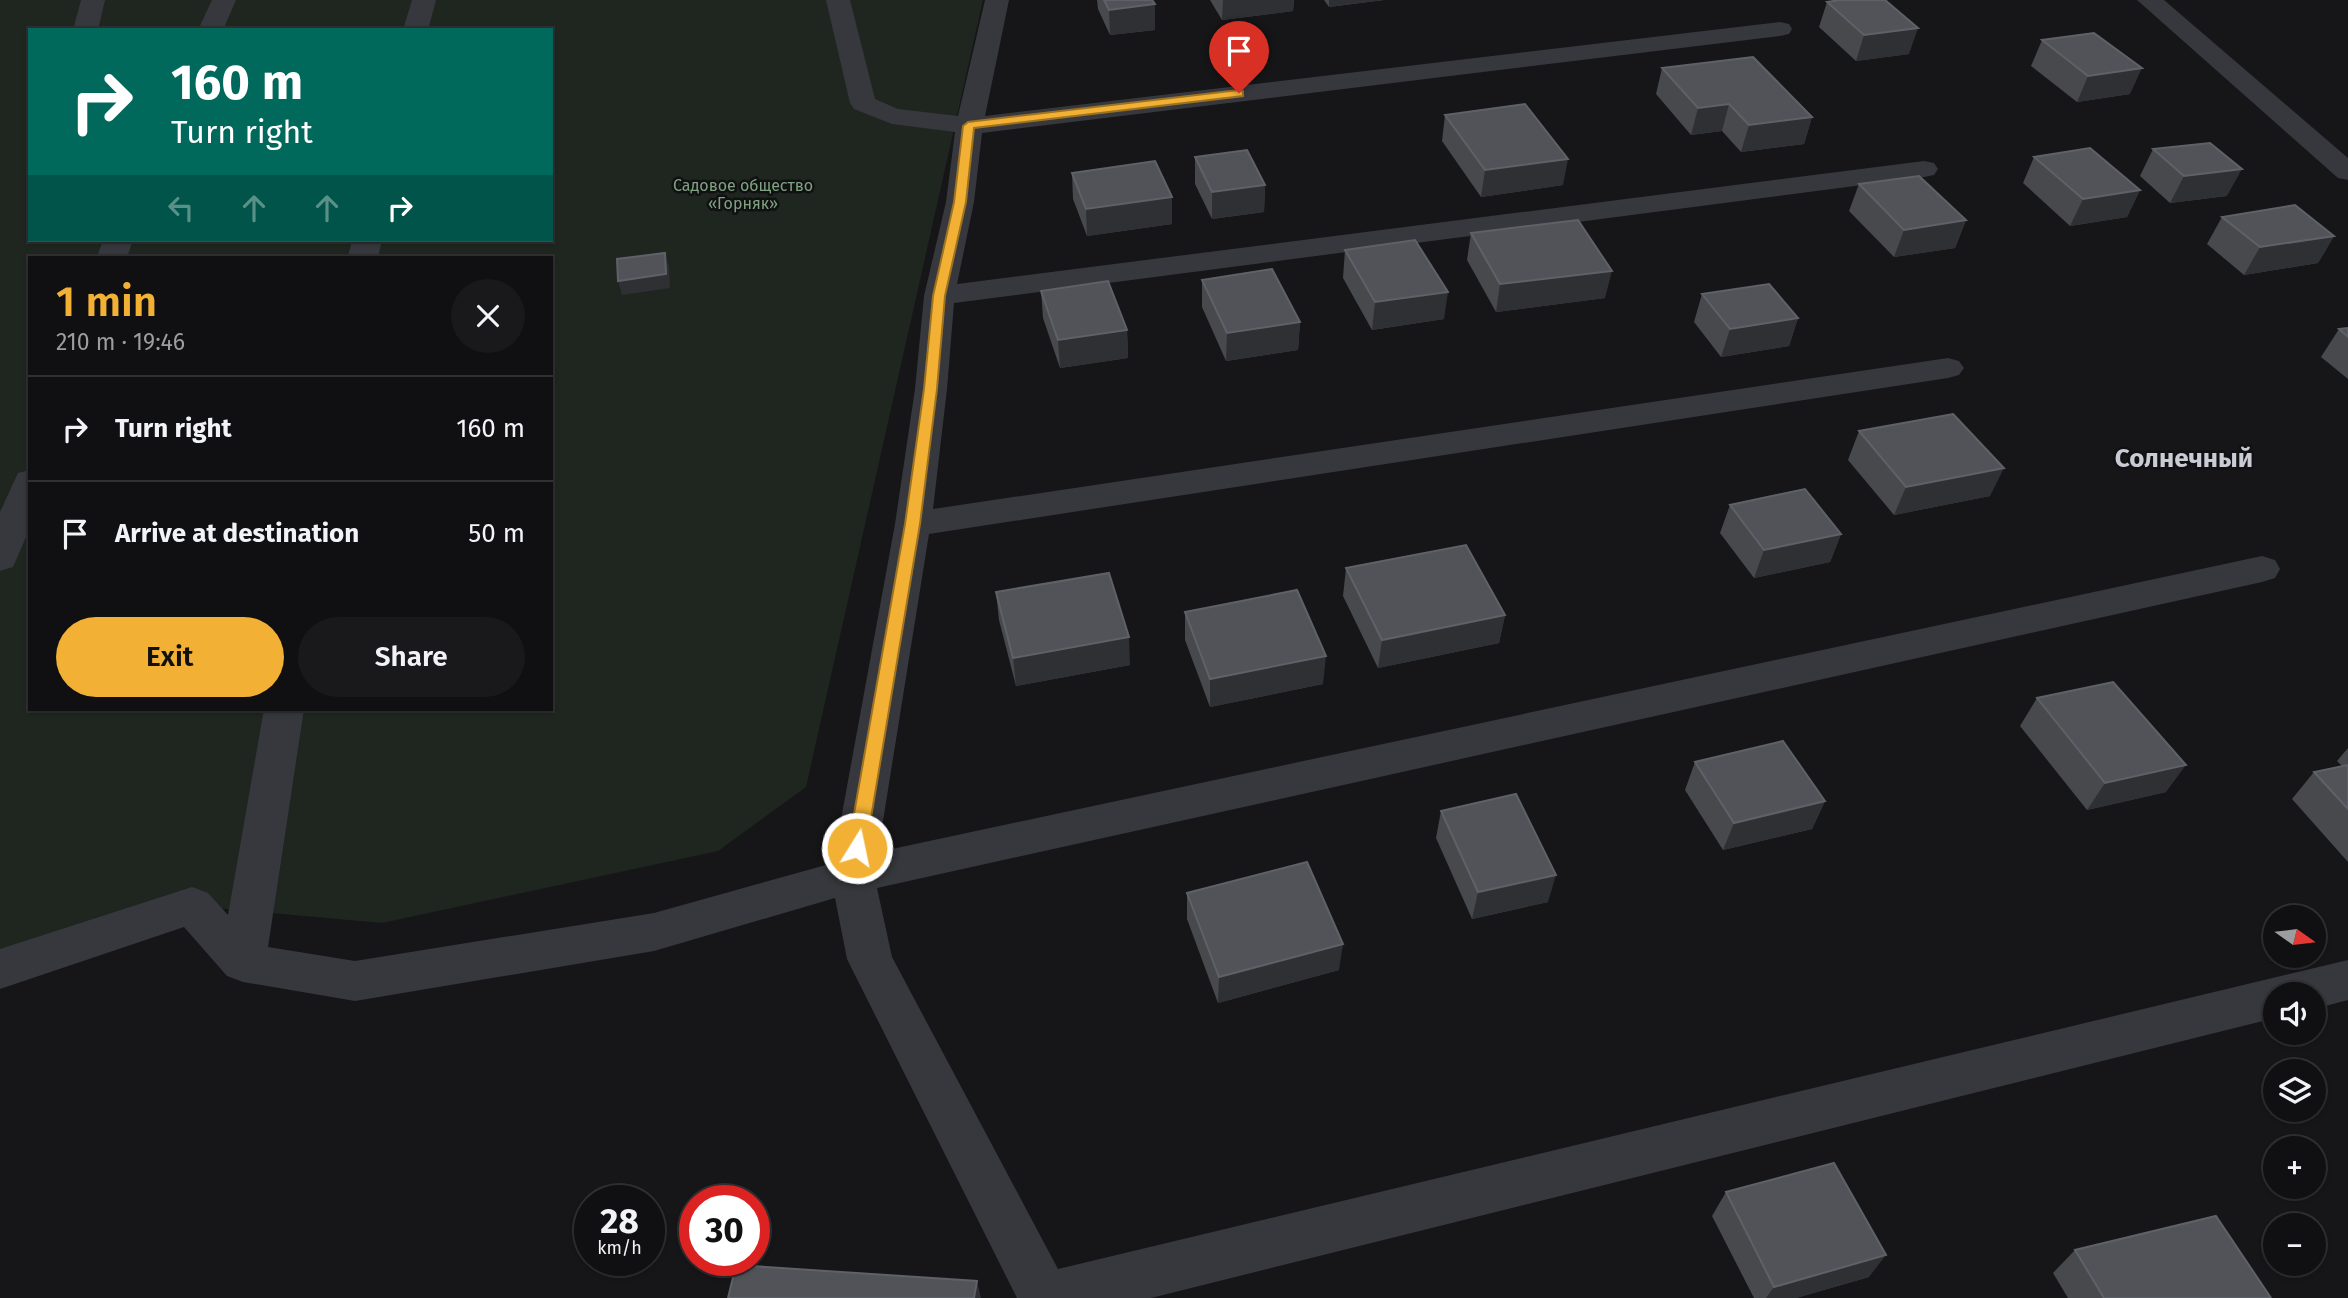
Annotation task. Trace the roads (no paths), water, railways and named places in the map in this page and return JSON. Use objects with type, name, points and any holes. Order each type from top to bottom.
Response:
[{"type":"street","points":[[86,28],[93,0]]},
{"type":"street","points":[[211,28],[224,0]]},
{"type":"street","points":[[416,28],[424,0]]},
{"type":"street","points":[[838,0],[863,103],[892,116],[968,126],[1780,29]]},
{"type":"street","points":[[997,0],[968,126],[960,202],[939,296],[931,389],[913,524],[852,875],[870,959],[1045,1298],[2263,1001]]},
{"type":"street","points":[[2149,0],[2348,172]]},
{"type":"street","points":[[939,296],[1924,169]]},
{"type":"street","points":[[913,524],[1948,368]]},
{"type":"street","points":[[0,558],[28,486]]},
{"type":"street","points":[[0,969],[192,906],[243,962],[355,981],[653,932],[852,875],[2262,569]]},
{"type":"street","points":[[243,962],[284,711]]},
{"type":"street","points":[[2326,986],[2348,980]]},
{"type":"district","name":"Солнечный","points":[[2184,458]]},
{"type":"park label","name":"Садовое общество «Горняк»","points":[[743,194]]}]
